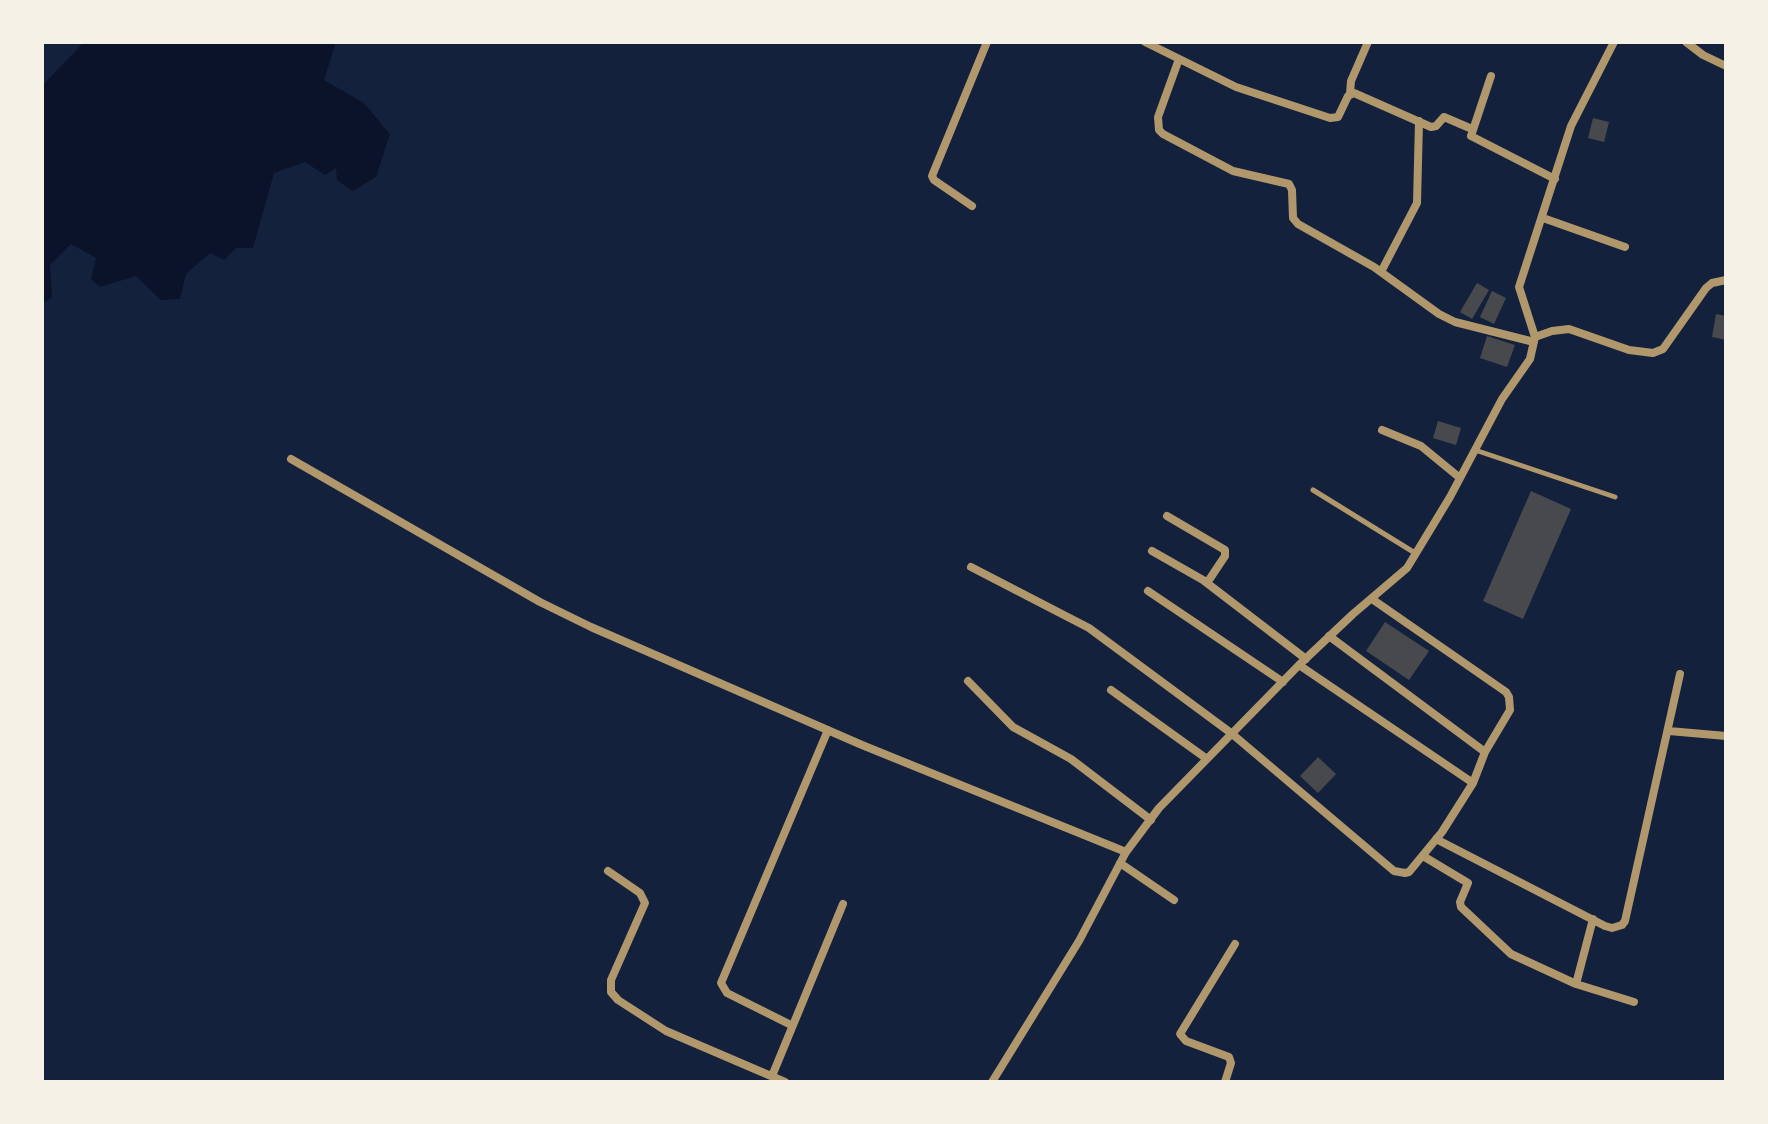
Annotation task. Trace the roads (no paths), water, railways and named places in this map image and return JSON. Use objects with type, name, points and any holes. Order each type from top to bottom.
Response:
[{"type":"street","points":[[972,206],[932,176],[987,42]]},
{"type":"street","points":[[1145,42],[1252,94],[1330,118],[1338,117],[1350,94],[1350,84],[1368,42]]},
{"type":"street","points":[[992,1082],[1079,941],[1126,852],[1151,820],[1231,733],[1329,636],[1407,568],[1416,554],[1502,399],[1530,359],[1534,340],[1519,287],[1571,126],[1614,42]]},
{"type":"street","points":[[1686,42],[1703,55],[1726,66]]},
{"type":"street","points":[[1179,59],[1158,117],[1159,130],[1233,171],[1289,184],[1295,221],[1381,272],[1446,318],[1534,340],[1552,331],[1569,329],[1629,350],[1653,353],[1663,349],[1706,288],[1712,283],[1726,280]]},
{"type":"street","points":[[1491,76],[1472,129],[1473,138],[1555,179]]},
{"type":"street","points":[[1350,94],[1354,93],[1433,127],[1444,117],[1472,129]]},
{"type":"street","points":[[1381,272],[1417,203],[1419,121]]},
{"type":"street","points":[[1543,218],[1625,247]]},
{"type":"street","points":[[1382,430],[1421,446],[1460,478]]},
{"type":"street","points":[[291,459],[540,602],[828,730],[1126,852]]},
{"type":"street","points":[[1167,516],[1225,550],[1225,556],[1207,583]]},
{"type":"street","points":[[1152,551],[1207,583],[1302,662],[1473,783]]},
{"type":"street","points":[[971,567],[1089,628],[1231,733],[1394,871],[1405,873],[1436,839],[1473,783],[1485,752],[1510,710],[1510,703],[1506,692],[1372,599]]},
{"type":"street","points":[[1148,591],[1283,682]]},
{"type":"street","points":[[1329,636],[1485,752]]},
{"type":"street","points":[[1436,839],[1612,928],[1622,925],[1680,674]]},
{"type":"street","points":[[968,681],[1013,727],[1071,759],[1151,820]]},
{"type":"street","points":[[1111,690],[1207,759]]},
{"type":"street","points":[[791,1025],[727,993],[721,983],[828,730]]},
{"type":"street","points":[[1669,731],[1726,736]]},
{"type":"street","points":[[1423,856],[1468,883],[1461,907],[1505,949],[1576,984],[1634,1002]]},
{"type":"street","points":[[1120,863],[1174,900]]},
{"type":"street","points":[[608,871],[640,893],[645,903],[611,980],[611,992],[656,1026],[785,1082]]},
{"type":"street","points":[[772,1076],[843,904]]},
{"type":"street","points":[[1576,984],[1593,919]]},
{"type":"street","points":[[1225,1082],[1231,1063],[1229,1057],[1186,1041],[1180,1038],[1180,1034],[1235,944]]},
{"type":"lane","points":[[1475,450],[1615,497]]},
{"type":"lane","points":[[1313,490],[1416,554]]},
{"type":"water","points":[[84,42],[336,42],[324,80],[364,103],[390,134],[376,177],[353,191],[337,180],[336,168],[325,175],[305,162],[274,173],[253,248],[236,248],[224,260],[210,253],[186,274],[180,299],[161,300],[136,276],[100,287],[91,279],[96,258],[71,244],[50,265],[52,297],[42,304],[42,86]]}]
